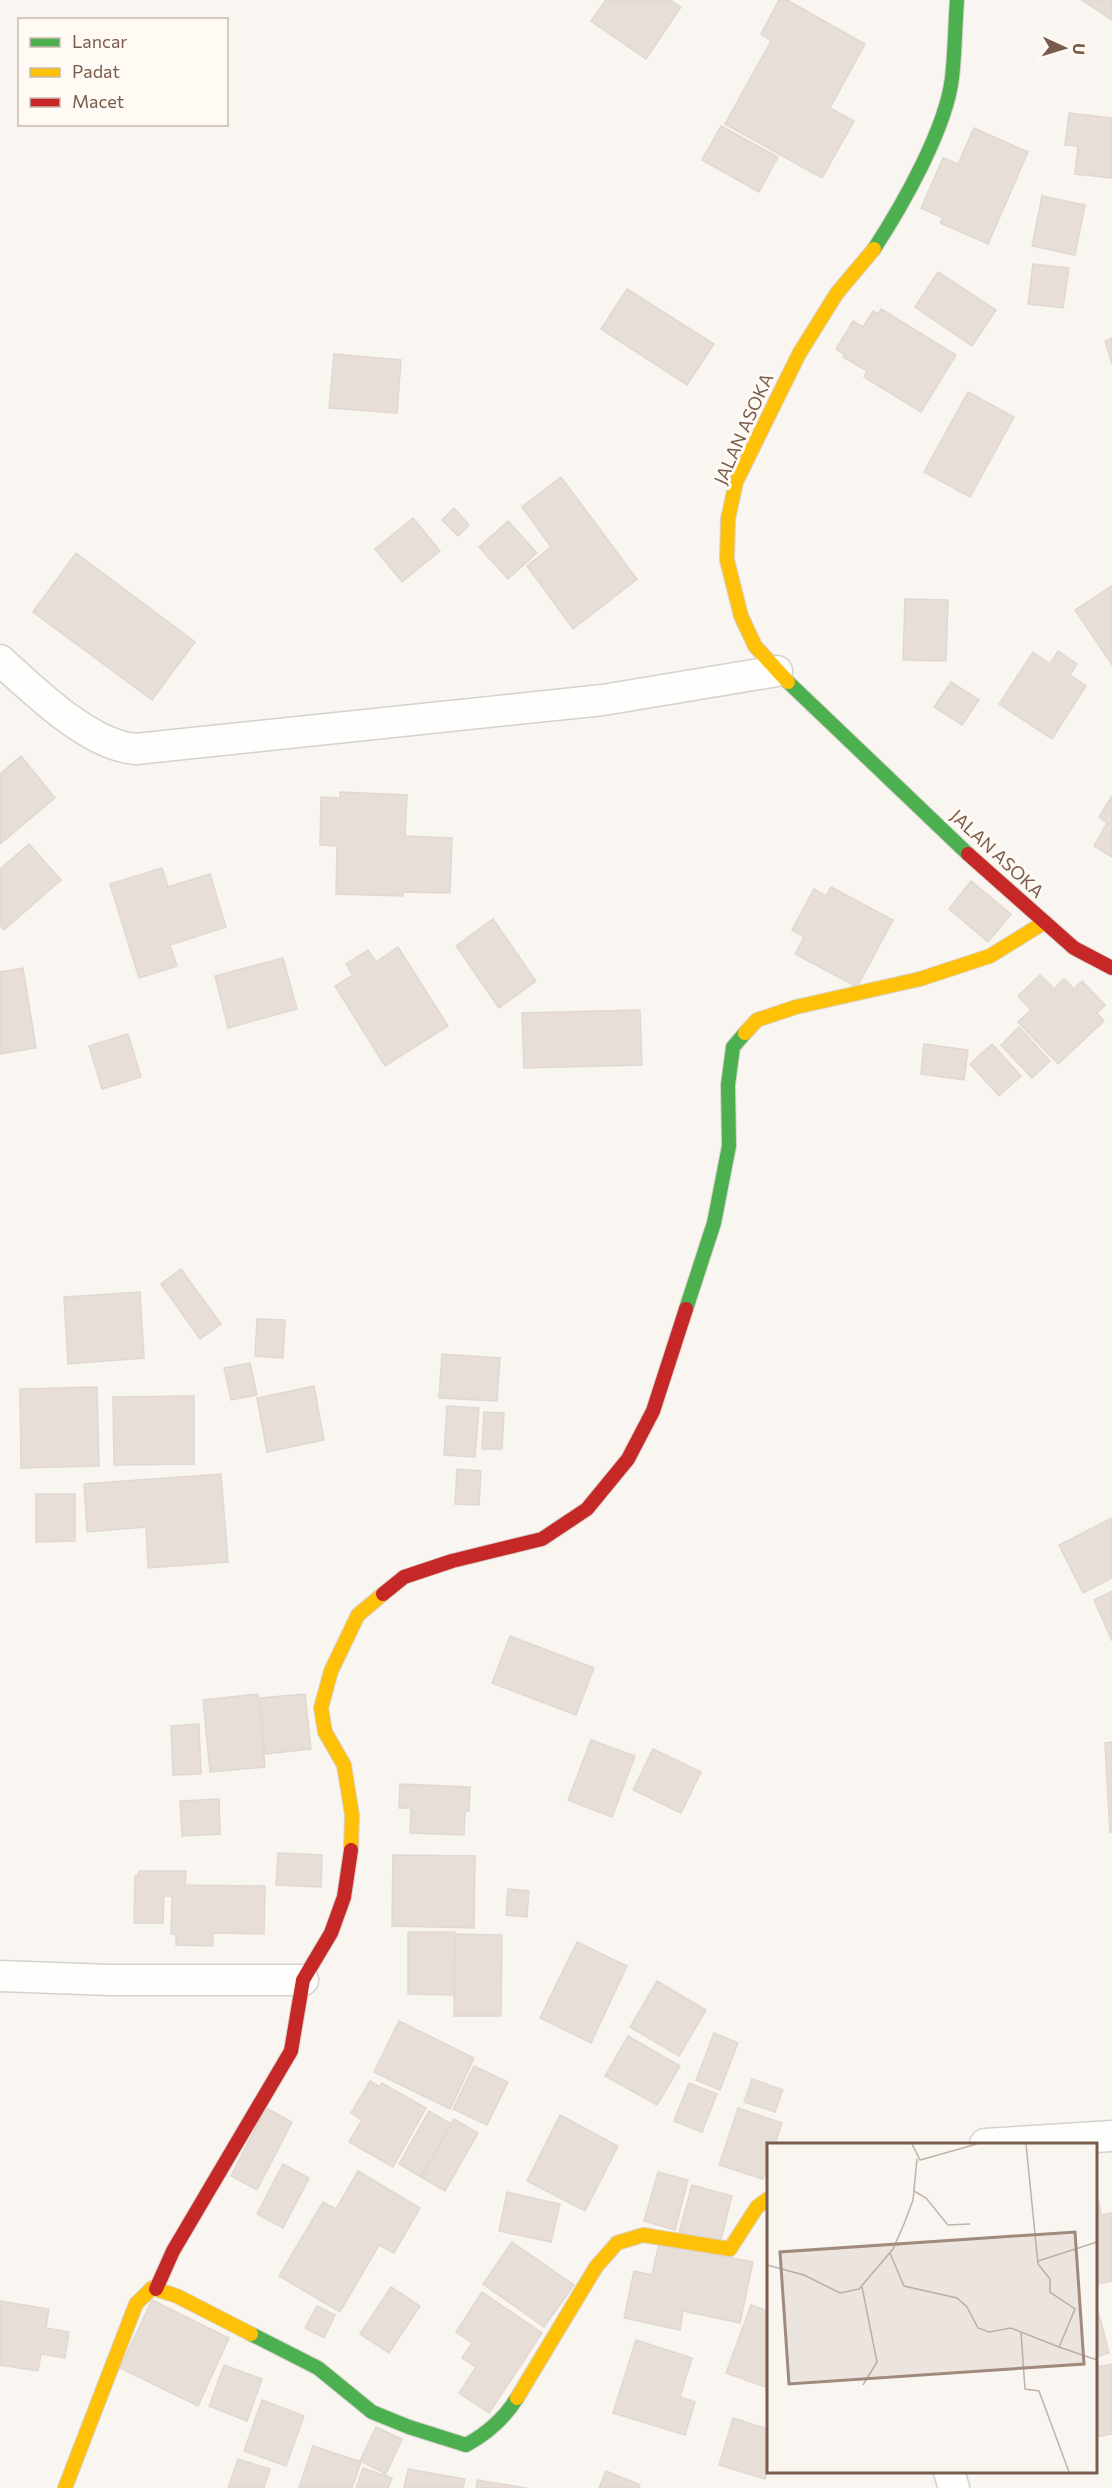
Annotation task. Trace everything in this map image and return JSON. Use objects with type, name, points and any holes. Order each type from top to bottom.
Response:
[{"type":"street","name":"JALAN ASOKA","points":[[957,0],[952,80],[940,121],[911,187],[874,248],[837,293],[799,354],[736,482],[729,519],[728,561],[741,616],[755,645],[777,671],[997,882],[1074,948],[1112,968]]},
{"type":"street","points":[[0,660],[55,710],[119,748],[136,749],[603,700],[777,671]]},
{"type":"street","points":[[156,2289],[173,2251],[291,2050],[303,1980],[331,1933],[344,1897],[351,1857],[352,1815],[344,1765],[325,1732],[321,1708],[331,1671],[358,1615],[404,1577],[452,1561],[542,1539],[587,1509],[628,1459],[653,1411],[714,1223],[729,1146],[728,1085],[733,1047],[757,1020],[795,1007],[920,979],[990,956],[1045,922]]},
{"type":"street","points":[[0,1976],[110,1980],[303,1980]]},
{"type":"street","points":[[1013,2143],[1112,2136]]},
{"type":"street","points":[[65,2488],[88,2422],[136,2304],[152,2288],[177,2296],[318,2368],[372,2412],[409,2427],[466,2445],[485,2436],[508,2413],[596,2267],[617,2243],[643,2235],[730,2249],[757,2207],[767,2200]]},
{"type":"street","points":[[949,2473],[954,2488]]},
{"type":"building","points":[[606,0],[670,0],[681,7],[646,59],[591,21]]},
{"type":"building","points":[[779,0],[787,0],[865,44],[830,108],[854,121],[822,178],[725,124],[771,41],[761,34]]},
{"type":"building","points":[[1082,0],[1112,0],[1112,20]]},
{"type":"building","points":[[1069,113],[1112,118],[1112,178],[1075,174],[1078,146],[1065,145]]},
{"type":"building","points":[[721,126],[778,157],[759,192],[702,160]]},
{"type":"building","points":[[974,128],[1028,152],[988,244],[940,223],[943,218],[921,208],[943,158],[958,164]]},
{"type":"building","points":[[1042,196],[1085,205],[1075,255],[1032,246]]},
{"type":"building","points":[[1033,264],[1069,268],[1063,308],[1028,304]]},
{"type":"building","points":[[938,272],[996,310],[972,346],[915,307]]},
{"type":"building","points":[[627,289],[714,344],[687,385],[601,329]]},
{"type":"building","points":[[881,309],[956,355],[921,412],[864,377],[867,371],[843,357],[844,354],[836,349],[853,321],[863,327],[873,311],[878,314]]},
{"type":"building","points":[[1112,338],[1112,364],[1105,341]]},
{"type":"building","points":[[334,354],[401,360],[397,413],[329,408]]},
{"type":"building","points":[[968,392],[1014,417],[970,497],[924,472]]},
{"type":"building","points":[[561,477],[637,579],[573,629],[527,566],[551,547],[522,507]]},
{"type":"building","points":[[454,508],[469,525],[458,536],[442,520]]},
{"type":"building","points":[[413,518],[440,551],[402,582],[375,549]]},
{"type":"building","points":[[508,521],[537,553],[508,579],[479,547]]},
{"type":"building","points":[[76,553],[195,642],[152,700],[33,612]]},
{"type":"building","points":[[1112,586],[1112,665],[1075,610]]},
{"type":"building","points":[[905,599],[948,600],[946,661],[903,660]]},
{"type":"building","points":[[1058,651],[1077,664],[1070,675],[1086,686],[1052,739],[999,704],[1033,652],[1050,664]]},
{"type":"building","points":[[951,682],[979,700],[962,725],[934,707]]},
{"type":"building","points":[[21,756],[55,798],[0,844],[0,774]]},
{"type":"building","points":[[340,792],[407,795],[405,836],[452,838],[450,893],[403,892],[403,896],[336,894],[337,846],[320,845],[321,797],[340,798]]},
{"type":"building","points":[[1112,796],[1112,857],[1094,846],[1107,823],[1099,817]]},
{"type":"building","points":[[29,844],[61,880],[4,930],[0,925],[0,869]]},
{"type":"building","points":[[162,868],[168,887],[210,874],[226,927],[170,945],[177,966],[139,978],[110,884]]},
{"type":"building","points":[[971,881],[1011,914],[988,942],[949,909]]},
{"type":"building","points":[[831,887],[893,920],[857,987],[795,954],[804,937],[792,930],[814,889],[826,896]]},
{"type":"building","points":[[493,919],[536,981],[499,1008],[456,946]]},
{"type":"building","points":[[398,947],[448,1026],[385,1066],[335,986],[353,975],[346,964],[368,950],[376,962]]},
{"type":"building","points":[[283,958],[297,1009],[228,1028],[215,976]]},
{"type":"building","points":[[23,968],[36,1048],[0,1054],[0,972]]},
{"type":"building","points":[[1040,975],[1054,989],[1064,979],[1074,989],[1082,981],[1105,1005],[1097,1013],[1104,1021],[1058,1064],[1018,1022],[1031,1010],[1018,996]]},
{"type":"building","points":[[640,1010],[642,1065],[524,1068],[522,1013]]},
{"type":"building","points":[[1019,1027],[1050,1061],[1032,1078],[1001,1045]]},
{"type":"building","points":[[128,1034],[141,1077],[102,1089],[89,1046]]},
{"type":"building","points":[[924,1044],[968,1050],[964,1080],[921,1074]]},
{"type":"building","points":[[992,1044],[1021,1076],[999,1096],[970,1064]]},
{"type":"building","points":[[181,1269],[221,1324],[200,1339],[161,1284]]},
{"type":"building","points":[[140,1292],[144,1358],[68,1364],[64,1297]]},
{"type":"building","points":[[257,1319],[285,1320],[283,1358],[255,1356]]},
{"type":"building","points":[[442,1354],[500,1358],[497,1401],[439,1398]]},
{"type":"building","points":[[250,1363],[257,1395],[231,1400],[224,1368]]},
{"type":"building","points":[[314,1386],[324,1440],[267,1452],[257,1398]]},
{"type":"building","points":[[97,1387],[99,1466],[21,1468],[20,1389]]},
{"type":"building","points":[[194,1396],[194,1464],[114,1465],[113,1397]]},
{"type":"building","points":[[447,1406],[479,1408],[475,1457],[444,1455]]},
{"type":"building","points":[[484,1412],[504,1413],[502,1449],[482,1449]]},
{"type":"building","points":[[457,1469],[481,1471],[479,1505],[455,1504]]},
{"type":"building","points":[[221,1474],[228,1562],[148,1568],[146,1527],[87,1532],[84,1484]]},
{"type":"building","points":[[36,1494],[75,1494],[75,1541],[36,1542]]},
{"type":"building","points":[[1112,1518],[1112,1578],[1083,1593],[1059,1545]]},
{"type":"building","points":[[1112,1591],[1112,1641],[1094,1600]]},
{"type":"building","points":[[510,1636],[594,1668],[576,1715],[492,1683]]},
{"type":"building","points":[[258,1694],[265,1767],[210,1772],[203,1700]]},
{"type":"building","points":[[305,1694],[311,1749],[265,1754],[260,1698]]},
{"type":"building","points":[[199,1724],[201,1774],[173,1775],[171,1726]]},
{"type":"building","points":[[591,1740],[635,1756],[612,1817],[568,1800]]},
{"type":"building","points":[[1112,1742],[1112,1832],[1110,1832],[1105,1743]]},
{"type":"building","points":[[653,1749],[701,1772],[681,1813],[633,1790]]},
{"type":"building","points":[[400,1784],[470,1787],[469,1811],[465,1811],[464,1835],[410,1833],[411,1808],[399,1808]]},
{"type":"building","points":[[219,1799],[220,1834],[182,1836],[180,1801]]},
{"type":"building","points":[[278,1853],[322,1855],[321,1887],[276,1885]]},
{"type":"building","points":[[393,1855],[475,1856],[474,1928],[392,1926]]},
{"type":"building","points":[[139,1871],[186,1871],[185,1885],[265,1886],[264,1934],[213,1933],[213,1946],[176,1945],[176,1934],[171,1934],[172,1896],[164,1896],[163,1923],[134,1923],[135,1876],[138,1876]]},
{"type":"building","points":[[508,1889],[529,1891],[527,1917],[506,1915]]},
{"type":"building","points":[[408,1932],[455,1932],[454,1995],[408,1994]]},
{"type":"building","points":[[455,1934],[502,1935],[501,2016],[454,2016]]},
{"type":"building","points":[[577,1942],[627,1966],[591,2043],[540,2018]]},
{"type":"building","points":[[657,1981],[706,2010],[679,2056],[630,2027]]},
{"type":"building","points":[[399,2021],[474,2058],[450,2109],[374,2072]]},
{"type":"building","points":[[714,2033],[738,2043],[720,2090],[696,2080]]},
{"type":"building","points":[[628,2036],[680,2066],[657,2105],[605,2076]]},
{"type":"building","points":[[474,2066],[508,2082],[487,2125],[453,2109]]},
{"type":"building","points":[[752,2079],[783,2090],[775,2112],[744,2102]]},
{"type":"building","points":[[370,2081],[380,2087],[382,2083],[426,2108],[393,2167],[349,2142],[362,2120],[351,2113]]},
{"type":"building","points":[[689,2083],[717,2094],[702,2132],[674,2121]]},
{"type":"building","points":[[266,2108],[292,2122],[257,2190],[231,2176]]},
{"type":"building","points":[[738,2108],[782,2123],[775,2143],[767,2143],[767,2167],[763,2179],[719,2165]]},
{"type":"building","points":[[429,2111],[451,2124],[421,2177],[399,2164]]},
{"type":"building","points":[[560,2115],[618,2146],[585,2211],[527,2181]]},
{"type":"building","points":[[454,2119],[478,2133],[445,2191],[421,2177]]},
{"type":"building","points":[[283,2164],[309,2178],[283,2228],[257,2214]]},
{"type":"building","points":[[358,2171],[420,2208],[394,2253],[379,2245],[340,2312],[279,2276],[323,2202],[336,2209]]},
{"type":"building","points":[[658,2172],[688,2180],[675,2230],[644,2221]]},
{"type":"building","points":[[692,2185],[732,2196],[719,2247],[678,2236]]},
{"type":"building","points":[[507,2192],[560,2204],[551,2242],[499,2231]]},
{"type":"building","points":[[1099,2202],[1101,2215],[1112,2213],[1112,2281],[1097,2284],[1097,2203]]},
{"type":"building","points":[[512,2242],[574,2285],[544,2327],[483,2284]]},
{"type":"building","points":[[659,2243],[753,2262],[740,2323],[683,2311],[680,2330],[624,2318],[634,2271],[652,2275]]},
{"type":"building","points":[[391,2287],[420,2306],[389,2353],[360,2334]]},
{"type":"building","points":[[482,2292],[542,2333],[489,2413],[459,2393],[476,2367],[462,2358],[472,2343],[456,2332]]},
{"type":"building","points":[[152,2300],[229,2338],[198,2406],[120,2368]]},
{"type":"building","points":[[0,2301],[49,2309],[46,2328],[69,2332],[65,2358],[41,2354],[38,2371],[0,2365]]},
{"type":"building","points":[[751,2305],[767,2311],[767,2388],[726,2373]]},
{"type":"building","points":[[317,2306],[335,2315],[324,2338],[305,2328]]},
{"type":"building","points":[[1099,2314],[1109,2353],[1097,2357],[1097,2315]]},
{"type":"building","points":[[636,2340],[692,2358],[680,2397],[695,2402],[685,2435],[613,2413]]},
{"type":"building","points":[[1112,2364],[1112,2434],[1097,2437],[1097,2367]]},
{"type":"building","points":[[224,2365],[262,2379],[247,2421],[209,2406]]},
{"type":"building","points":[[262,2400],[304,2416],[286,2466],[244,2451]]},
{"type":"building","points":[[733,2418],[767,2429],[765,2479],[719,2465]]},
{"type":"building","points":[[376,2427],[402,2439],[386,2474],[360,2461]]},
{"type":"building","points":[[313,2446],[361,2462],[352,2488],[299,2488]]},
{"type":"building","points":[[238,2459],[270,2469],[264,2488],[228,2488]]},
{"type":"building","points":[[363,2468],[392,2478],[388,2488],[356,2488]]},
{"type":"building","points":[[408,2469],[465,2479],[463,2488],[404,2488]]},
{"type":"building","points":[[606,2471],[640,2485],[639,2488],[599,2488]]},
{"type":"building","points":[[477,2480],[527,2488],[476,2488]]},
{"type":"traffic: fast","points":[[874,249],[921,166],[941,120],[952,78],[957,0]]},
{"type":"traffic: fast","points":[[788,682],[968,854]]},
{"type":"traffic: fast","points":[[686,1309],[714,1223],[729,1146],[728,1085],[733,1047],[745,1033]]},
{"type":"traffic: fast","points":[[251,2334],[318,2368],[372,2412],[409,2427],[466,2445],[495,2425],[517,2398]]},
{"type":"traffic: slow","points":[[788,682],[755,646],[741,616],[727,560],[728,519],[736,482],[799,354],[837,293],[874,249]]},
{"type":"traffic: slow","points":[[745,1033],[757,1020],[796,1007],[920,979],[990,956],[1045,922]]},
{"type":"traffic: slow","points":[[351,1850],[352,1815],[344,1765],[325,1732],[321,1708],[331,1671],[358,1615],[383,1594]]},
{"type":"traffic: slow","points":[[517,2398],[596,2267],[617,2243],[643,2235],[730,2249],[757,2207],[767,2200]]},
{"type":"traffic: slow","points":[[65,2488],[136,2304],[152,2288],[177,2296],[251,2334]]},
{"type":"traffic: jam","points":[[968,854],[1074,948],[1112,968]]},
{"type":"traffic: jam","points":[[383,1594],[404,1577],[452,1561],[542,1539],[587,1509],[628,1459],[653,1411],[686,1309]]},
{"type":"traffic: jam","points":[[156,2289],[173,2251],[291,2051],[303,1980],[331,1933],[344,1897],[351,1850]]}]
